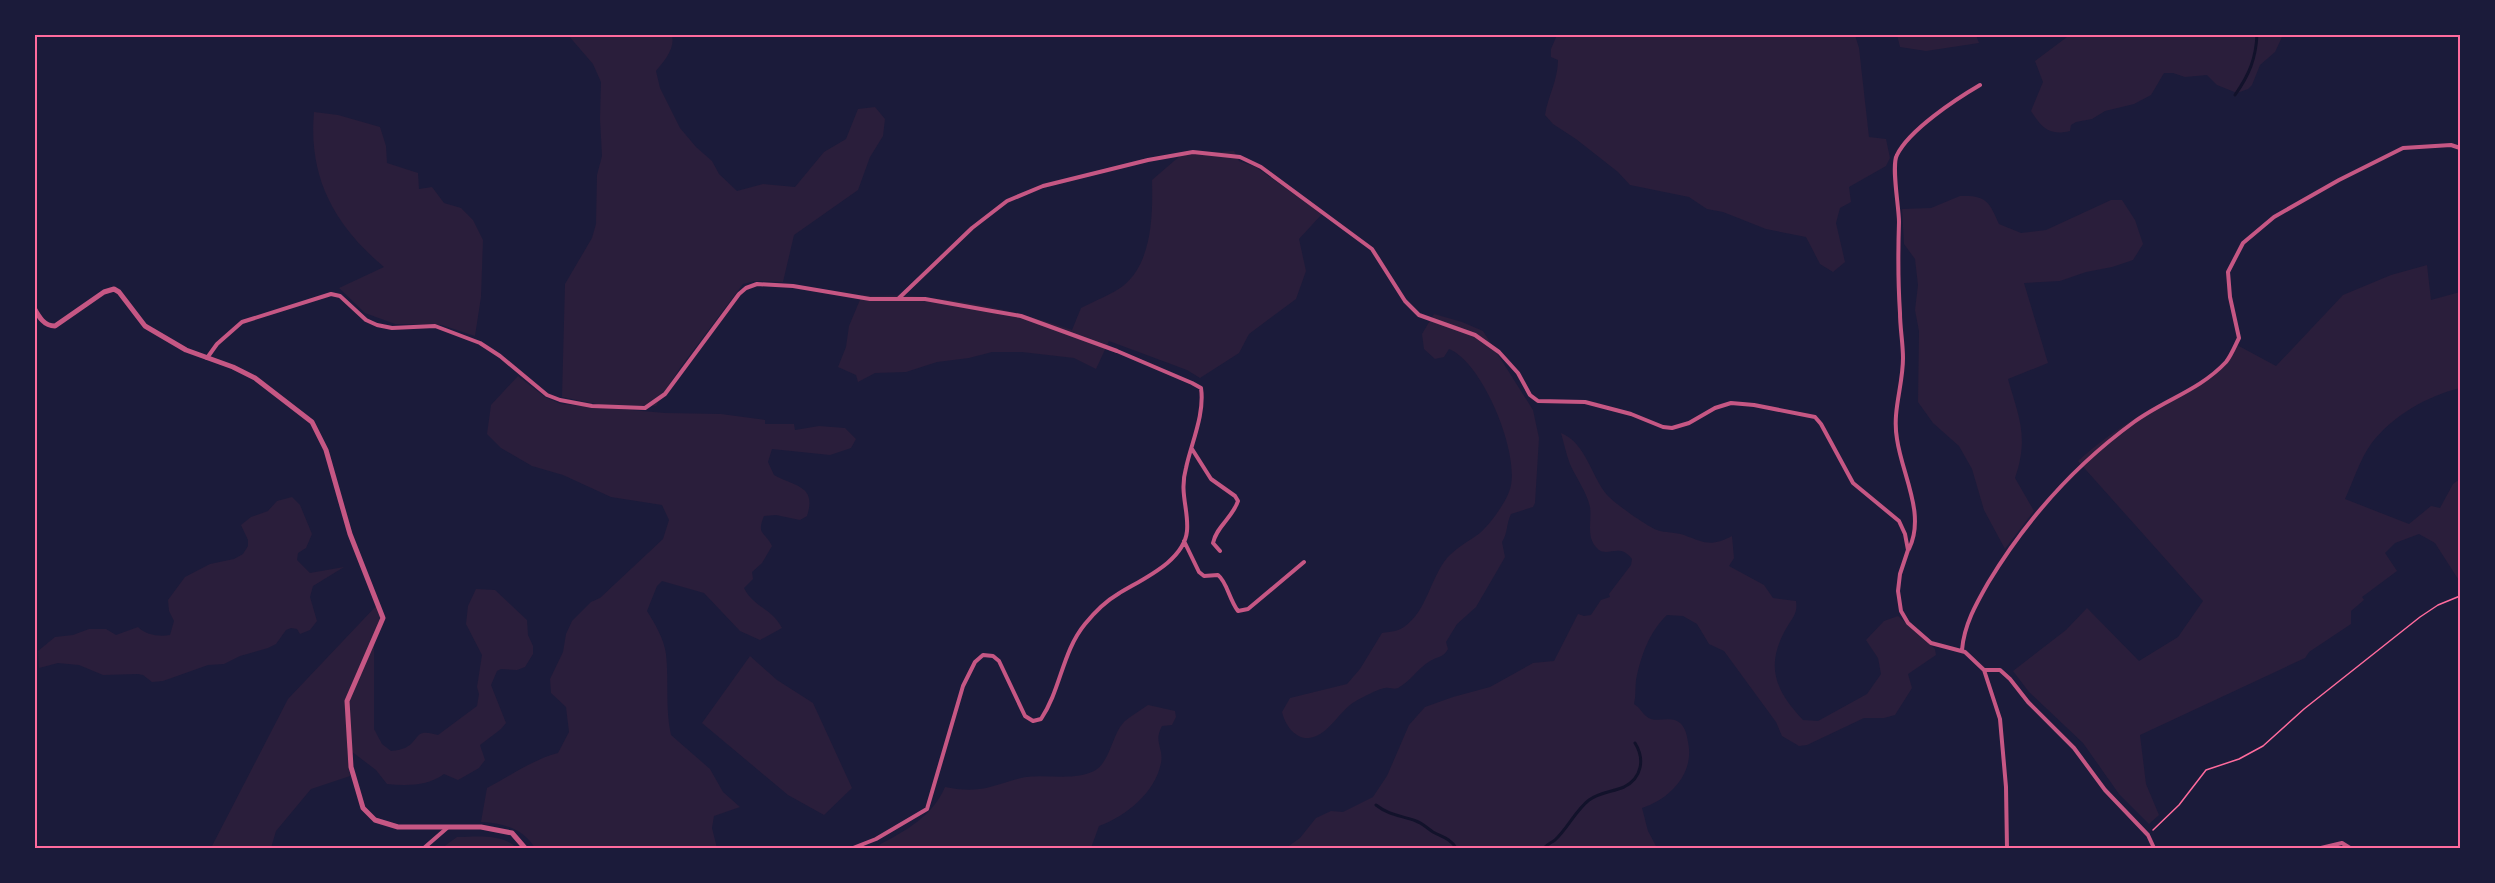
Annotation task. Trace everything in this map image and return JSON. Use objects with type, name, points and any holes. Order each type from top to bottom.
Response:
[{"type":"street","points":[[1980,85],[1956,99],[1909,139],[1896,155],[1894,165],[1899,201],[1899,311],[1903,358],[1901,384],[1894,418],[1901,464],[1917,523],[1900,574],[1898,591],[1901,611],[1913,627],[1931,643],[1962,650],[1984,670],[2000,719],[2006,788],[2007,849]]},
{"type":"street","points":[[1962,650],[1963,635],[1978,600],[2018,535],[2042,507],[2096,452],[2136,420],[2187,393],[2226,361],[2239,338],[2230,297],[2228,272],[2243,243],[2274,218],[2339,180],[2403,148],[2451,145],[2460,148]]},
{"type":"street","points":[[898,300],[972,228],[1002,204],[1016,197],[1053,184],[1192,152],[1240,157],[1261,166],[1372,249],[1405,301],[1419,315],[1475,335],[1499,352],[1518,373],[1530,395],[1538,401],[1585,402],[1631,414],[1663,428],[1689,423],[1715,408],[1731,403],[1754,405],[1815,417],[1821,423],[1853,483],[1899,521],[1905,534],[1908,550]]},
{"type":"street","points":[[207,358],[218,344],[242,322],[331,294],[340,296],[366,320],[377,325],[392,328],[435,326],[480,343],[500,356],[547,395],[560,400],[592,406],[645,408],[665,394],[746,288],[757,284],[870,299],[925,299],[1021,316],[1117,351],[1201,388],[1202,398],[1182,489],[1187,531],[1184,541],[1162,568],[1117,594],[1084,625],[1065,658],[1049,706],[1041,718],[1033,721],[1025,716],[999,661],[993,656],[983,655],[975,662],[963,686],[957,713],[927,809],[876,839],[853,849]]},
{"type":"street","points":[[34,308],[44,322],[49,326],[55,326],[104,292],[114,290],[122,293],[145,326],[186,350],[233,367],[255,378],[305,415],[317,430],[329,460],[350,534],[383,618],[348,701],[351,767],[363,808],[375,820],[398,827],[481,827],[512,833],[525,849]]},
{"type":"street","points":[[1191,448],[1211,479],[1235,496],[1238,501],[1236,508],[1214,537],[1213,543],[1220,551]]},
{"type":"street","points":[[1184,541],[1199,572],[1204,576],[1218,574],[1223,579],[1230,600],[1238,611],[1248,609],[1304,562]]},
{"type":"street","points":[[1984,670],[2000,670],[2010,679],[2028,702],[2074,748],[2105,790],[2148,835],[2154,849]]},
{"type":"street","points":[[424,849],[447,828]]},
{"type":"street","points":[[2321,849],[2342,843],[2350,849]]},
{"type":"path","points":[[2148,835],[2179,805],[2206,770],[2240,759],[2263,746],[2304,709],[2420,617],[2438,605],[2460,596]]},
{"type":"shaded area","points":[[2071,34],[2283,35],[2275,52],[2260,65],[2248,89],[2237,93],[2217,85],[2207,75],[2185,77],[2164,73],[2151,95],[2134,104],[2105,111],[2092,119],[2076,122],[2071,125],[2070,131],[2051,131],[2039,122],[2031,111],[2043,82],[2035,61]]},
{"type":"shaded area","points":[[568,35],[672,35],[671,50],[656,71],[660,88],[680,128],[712,161],[719,174],[737,191],[763,184],[795,187],[824,152],[846,139],[858,109],[875,107],[885,119],[883,136],[870,157],[858,190],[794,235],[783,282],[755,281],[743,284],[680,368],[656,406],[601,405],[562,397],[565,284],[592,238],[596,224],[597,175],[602,156],[601,82],[593,64]]},
{"type":"shaded area","points":[[1557,35],[1855,35],[1859,48],[1869,137],[1886,139],[1890,158],[1886,166],[1849,187],[1851,202],[1840,208],[1836,223],[1845,262],[1833,272],[1820,264],[1806,237],[1766,229],[1723,212],[1707,209],[1689,197],[1630,185],[1618,172],[1553,124],[1545,115],[1558,67],[1558,60],[1551,57],[1551,49]]},
{"type":"shaded area","points":[[1897,35],[1976,35],[1979,43],[1926,51],[1900,47]]},
{"type":"shaded area","points":[[314,112],[338,115],[380,127],[386,146],[387,163],[418,173],[419,189],[432,187],[444,203],[461,208],[473,220],[483,240],[481,297],[475,336],[442,325],[395,324],[365,313],[339,288],[384,267],[352,235],[328,199],[316,158],[313,136]]},
{"type":"shaded area","points":[[1234,151],[1239,161],[1256,167],[1322,214],[1299,239],[1306,271],[1296,299],[1249,334],[1239,353],[1200,378],[1187,370],[1109,341],[1096,369],[1074,358],[1022,352],[992,352],[937,362],[906,372],[875,373],[858,382],[856,375],[838,367],[846,347],[849,326],[862,295],[907,295],[974,304],[1032,317],[1072,330],[1081,308],[1123,286],[1140,265],[1151,223],[1152,180],[1181,155]]},
{"type":"shaded area","points":[[1960,196],[1976,197],[1986,201],[1999,224],[2021,233],[2046,230],[2111,200],[2122,200],[2135,220],[2143,244],[2133,260],[2112,267],[2086,272],[2060,281],[2024,283],[2048,363],[2008,379],[2019,417],[2022,439],[2015,478],[2034,511],[2005,549],[1984,510],[1972,469],[1959,446],[1933,423],[1918,402],[1919,331],[1915,310],[1918,285],[1915,259],[1904,244],[1902,209],[1931,208]]},
{"type":"shaded area","points":[[2427,265],[2431,300],[2460,292],[2460,388],[2423,402],[2389,425],[2367,450],[2345,499],[2409,524],[2431,506],[2440,508],[2453,484],[2460,479],[2460,582],[2435,543],[2419,534],[2395,543],[2385,553],[2397,571],[2362,597],[2364,600],[2351,611],[2351,624],[2309,652],[2305,658],[2140,735],[2146,784],[2159,815],[2149,824],[2119,794],[2083,743],[2029,692],[2013,671],[2066,630],[2087,608],[2139,661],[2178,637],[2203,601],[2078,461],[2129,422],[2206,378],[2229,358],[2237,345],[2276,366],[2343,295],[2391,275]]},
{"type":"shaded area","points":[[1434,314],[1483,331],[1533,410],[1539,438],[1535,503],[1533,507],[1511,514],[1502,542],[1505,557],[1476,607],[1457,624],[1446,642],[1448,649],[1444,654],[1426,664],[1398,688],[1383,688],[1375,691],[1350,705],[1323,732],[1304,738],[1291,730],[1283,717],[1282,712],[1290,698],[1347,684],[1360,669],[1382,633],[1404,627],[1412,620],[1447,558],[1484,529],[1509,492],[1512,477],[1510,458],[1505,436],[1487,391],[1475,372],[1462,358],[1449,349],[1444,357],[1435,359],[1424,349],[1422,334]]},
{"type":"shaded area","points":[[518,376],[545,397],[561,404],[665,413],[721,414],[765,420],[765,424],[794,424],[795,430],[819,426],[845,428],[856,439],[851,448],[830,455],[772,449],[768,462],[774,475],[802,488],[809,498],[807,516],[800,520],[776,515],[764,516],[761,530],[772,546],[762,563],[752,572],[753,579],[744,588],[753,600],[778,621],[782,628],[760,640],[740,631],[704,593],[662,581],[657,586],[647,611],[665,648],[671,735],[710,769],[723,792],[740,807],[714,816],[712,828],[717,848],[535,848],[525,836],[512,828],[481,822],[487,788],[531,764],[558,753],[569,732],[566,707],[551,693],[550,679],[563,652],[566,634],[572,621],[663,539],[669,520],[662,505],[611,497],[563,475],[532,466],[501,448],[487,434],[491,405]]},
{"type":"shaded area","points":[[1561,433],[1576,444],[1582,452],[1607,495],[1631,514],[1657,530],[1681,534],[1703,542],[1719,542],[1732,536],[1734,558],[1729,566],[1764,585],[1773,598],[1796,601],[1796,612],[1780,641],[1775,665],[1779,687],[1803,720],[1818,721],[1867,694],[1881,674],[1878,658],[1866,640],[1884,621],[1898,616],[1935,649],[1936,655],[1908,674],[1912,688],[1895,715],[1884,718],[1864,718],[1807,745],[1799,746],[1782,736],[1776,722],[1724,651],[1709,644],[1697,624],[1683,616],[1667,615],[1655,629],[1643,653],[1636,680],[1634,704],[1651,719],[1675,720],[1682,725],[1687,735],[1689,753],[1684,774],[1671,791],[1642,808],[1648,831],[1657,848],[1286,848],[1300,838],[1316,818],[1331,811],[1343,812],[1373,797],[1387,776],[1409,725],[1425,707],[1490,687],[1533,663],[1554,661],[1578,614],[1591,615],[1601,600],[1610,597],[1609,594],[1631,565],[1632,559],[1622,551],[1600,551],[1593,543],[1590,533],[1589,501],[1570,464]]},
{"type":"shaded area","points":[[292,497],[300,505],[312,534],[306,548],[298,553],[297,560],[310,573],[344,567],[313,586],[310,597],[317,621],[310,630],[300,634],[297,629],[291,628],[286,630],[276,644],[268,648],[240,656],[224,664],[208,665],[163,681],[152,682],[138,674],[103,675],[79,665],[58,663],[39,668],[38,651],[55,637],[73,635],[89,629],[106,629],[116,635],[138,627],[153,635],[170,635],[174,621],[169,611],[168,600],[185,577],[210,564],[234,559],[243,554],[248,546],[248,540],[241,525],[251,517],[268,511],[277,501]]},
{"type":"shaded area","points":[[476,589],[495,590],[527,620],[528,635],[533,646],[533,654],[525,667],[517,670],[497,671],[491,685],[506,723],[480,745],[485,760],[479,768],[458,780],[444,774],[431,781],[417,784],[387,784],[376,770],[347,748],[350,776],[311,789],[276,831],[271,848],[211,848],[288,699],[378,604],[382,619],[374,636],[374,729],[382,744],[391,751],[406,748],[420,734],[438,735],[477,706],[479,694],[477,687],[482,655],[466,624],[468,606]]},
{"type":"shaded area","points":[[750,656],[777,680],[813,703],[852,788],[824,815],[788,795],[702,723]]},
{"type":"shaded area","points":[[1148,705],[1175,711],[1176,717],[1172,725],[1162,726],[1159,732],[1162,758],[1158,774],[1146,793],[1129,810],[1099,826],[1091,848],[881,848],[879,845],[917,822],[933,806],[945,787],[979,789],[1026,777],[1070,777],[1094,771],[1104,761],[1121,726]]},
{"type":"shaded area","points":[[457,837],[496,838],[511,843],[517,848],[442,848]]},
{"type":"waterway","points":[[2235,95],[2251,66],[2257,34]]},
{"type":"waterway","points":[[1544,848],[1560,835],[1589,800],[1624,787],[1635,779],[1641,762],[1635,743]]},
{"type":"waterway","points":[[1376,805],[1381,809],[1420,823],[1448,840],[1456,848]]}]
